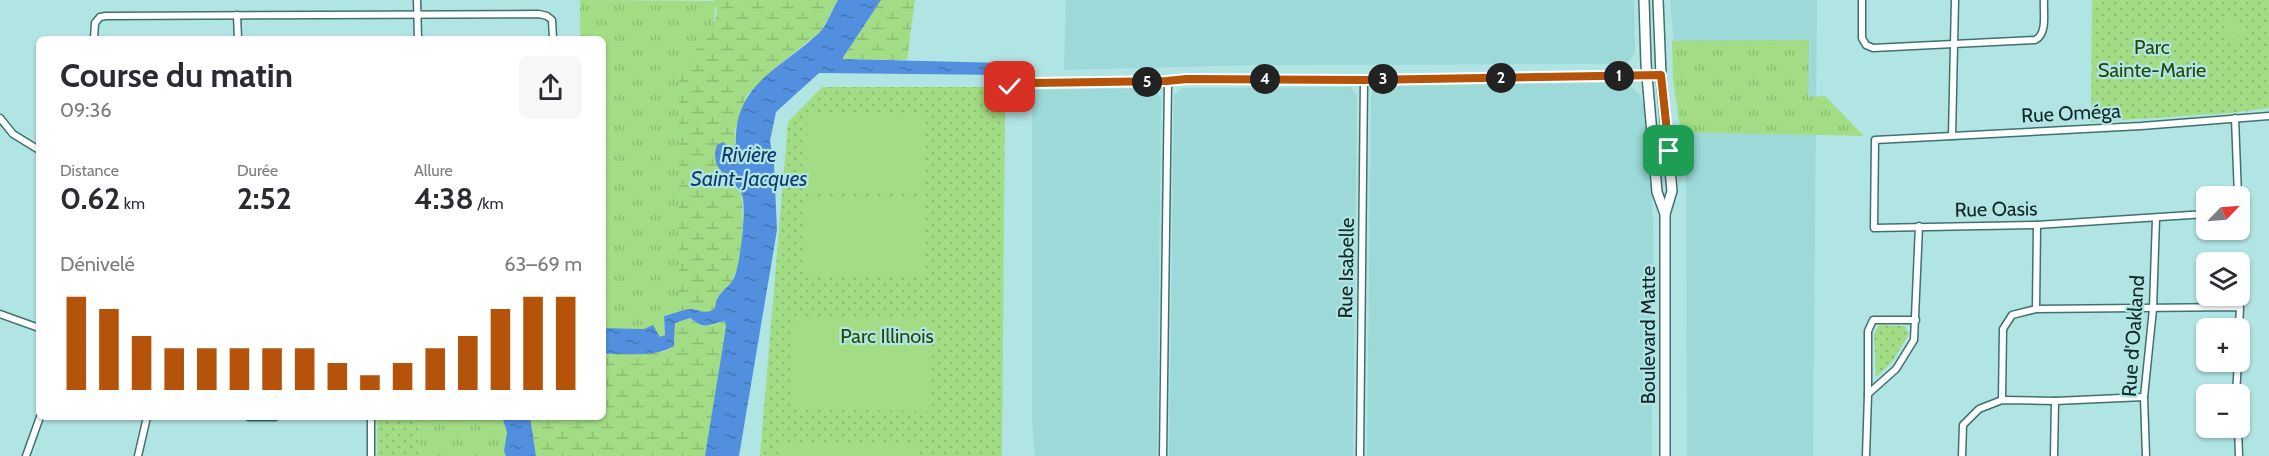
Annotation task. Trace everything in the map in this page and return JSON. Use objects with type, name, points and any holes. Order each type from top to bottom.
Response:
[{"type":"main road","name":"Boulevard Matte","points":[[1644,0],[1647,76],[1657,192],[1665,214]]},
{"type":"main road","name":"Boulevard Matte","points":[[1658,0],[1661,75],[1672,191],[1665,214],[1665,456]]},
{"type":"street","points":[[417,0],[417,36]]},
{"type":"street","points":[[1863,0],[1862,38],[1866,45],[1873,48],[2035,40],[2040,38],[2043,32],[2044,0]]},
{"type":"street","points":[[1952,136],[1955,0]]},
{"type":"street","points":[[94,36],[95,23],[100,17],[106,16],[539,14],[552,20],[553,36]]},
{"type":"street","points":[[237,15],[238,36]]},
{"type":"street","points":[[1010,87],[1033,83],[1245,78],[1365,80],[1661,75]]},
{"type":"street","name":"Rue Isabelle","points":[[1359,456],[1365,80]]},
{"type":"street","points":[[1163,456],[1167,81]]},
{"type":"street","name":"Rue Oméga","points":[[1875,140],[2141,126],[2269,116]]},
{"type":"street","points":[[0,118],[13,134],[36,148]]},
{"type":"street","points":[[2235,118],[2238,186]]},
{"type":"street","name":"Rue Oasis","points":[[1875,140],[1874,228],[2037,225],[2196,215]]},
{"type":"street","name":"Rue d'Oakland","points":[[2146,456],[2144,397],[2153,309],[2156,218]]},
{"type":"street","points":[[2036,309],[2037,225]]},
{"type":"street","points":[[1868,394],[1896,369],[1914,340],[1919,226]]},
{"type":"street","points":[[2002,400],[2003,329],[2012,315],[2036,309],[2240,307],[2239,318]]},
{"type":"street","points":[[0,314],[36,327]]},
{"type":"street","points":[[1866,456],[1868,332],[1872,320],[1916,320]]},
{"type":"street","points":[[1962,456],[1963,425],[1979,409],[2002,400],[2055,401],[2144,397]]},
{"type":"street","points":[[2054,456],[2055,401]]},
{"type":"street","points":[[26,456],[39,420]]},
{"type":"street","points":[[138,456],[146,420]]},
{"type":"street","points":[[371,420],[371,456]]},
{"type":"street","points":[[2238,438],[2239,456]]},
{"type":"shaded area","points":[[1066,0],[1634,0],[1635,53],[1628,63],[1609,64],[1258,65],[1064,70]]},
{"type":"shaded area","points":[[1670,0],[1817,0],[1813,456],[1687,456],[1686,179]]},
{"type":"shaded area","points":[[1607,83],[1608,86],[1630,85],[1639,94],[1646,110],[1651,160],[1653,224],[1652,456],[1367,456],[1371,98],[1373,90],[1382,86]]},
{"type":"shaded area","points":[[1350,87],[1357,96],[1353,456],[1169,456],[1174,95],[1183,88]]},
{"type":"shaded area","points":[[1155,89],[1161,98],[1157,456],[1035,456],[1032,420],[1032,90]]},
{"type":"green space","points":[[580,0],[716,1],[713,28],[679,82],[679,312],[664,316],[665,335],[660,338],[644,329],[606,328],[606,36],[580,36]]},
{"type":"green space","points":[[714,0],[838,0],[821,31],[774,69],[747,95],[735,130],[736,144],[719,168],[742,195],[742,236],[737,267],[732,282],[718,298],[715,308],[709,312],[690,309],[679,312],[679,82],[686,64],[713,26],[716,17]]},
{"type":"green space","points":[[881,0],[915,0],[907,60],[842,59]]},
{"type":"green space","name":"Parc Sainte-Marie","points":[[2092,0],[2269,0],[2269,108],[2231,113],[2091,122]]},
{"type":"green space","points":[[2228,19],[2248,30],[2241,43],[2222,32]]},
{"type":"green space","points":[[1809,40],[1808,97],[1825,96],[1864,136],[1681,132],[1673,81],[1672,41]]},
{"type":"green space","name":"Parc Illinois","points":[[822,87],[993,87],[1005,100],[1002,456],[760,456],[788,122]]},
{"type":"green space","points":[[807,114],[926,116],[925,193],[806,191]]},
{"type":"green space","points":[[806,197],[925,198],[924,275],[805,274]]},
{"type":"green space","points":[[794,316],[929,318],[928,411],[792,409]]},
{"type":"green space","points":[[690,318],[703,326],[725,321],[727,327],[705,456],[536,456],[530,420],[606,420],[606,354],[663,352],[674,346],[675,323]]},
{"type":"green space","points":[[1879,325],[1905,326],[1909,334],[1892,362],[1876,377],[1874,334]]},
{"type":"green space","points":[[377,420],[419,420],[418,456],[377,456]]},
{"type":"green space","points":[[419,420],[503,420],[507,432],[504,451],[506,456],[418,456]]},
{"type":"green space","points":[[780,444],[916,446],[916,456],[780,456]]},
{"type":"water","name":"Rivière Saint-Jacques","points":[[838,0],[881,0],[842,59],[1006,63],[1005,75],[819,73],[776,112],[770,141],[774,165],[777,230],[739,456],[705,456],[726,327],[725,321],[704,325],[690,318],[675,323],[674,346],[658,352],[640,354],[606,354],[606,328],[644,329],[653,325],[660,337],[665,335],[664,316],[690,309],[706,312],[715,308],[720,294],[734,278],[736,272],[744,212],[742,195],[716,162],[717,145],[723,142],[731,148],[736,144],[737,123],[751,92],[762,79],[819,33]]},
{"type":"water","points":[[503,420],[530,420],[536,456],[506,456],[504,451],[507,432]]},
{"type":"route","points":[[1010,87],[1033,83],[1187,79],[1365,80],[1661,75],[1669,151]]}]
